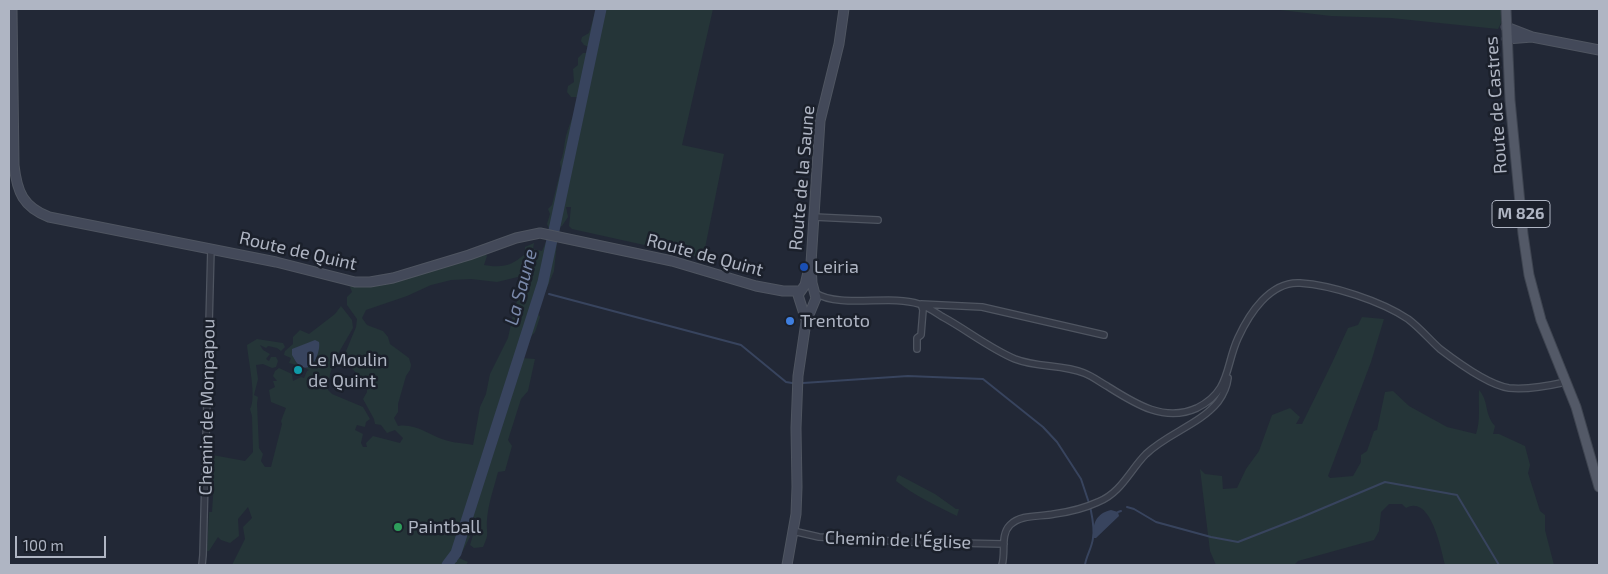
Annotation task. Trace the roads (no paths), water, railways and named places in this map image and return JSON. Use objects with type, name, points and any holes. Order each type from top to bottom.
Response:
[{"type":"main road","name":"Route de Castres","points":[[1506,9],[1510,108],[1527,268],[1537,308],[1576,407],[1599,487]]},
{"type":"street","name":"Route de Quint","points":[[12,9],[14,165],[17,186],[25,201],[37,212],[57,220],[211,248],[294,266],[343,280],[364,283],[414,272],[525,236],[545,234],[672,261],[748,284],[800,296]]},
{"type":"street","name":"Route de la Saune","points":[[788,565],[797,487],[796,393],[806,322],[814,297],[811,262],[820,120],[839,44],[844,9]]},
{"type":"street","points":[[1506,27],[1532,37],[1599,50]]},
{"type":"street","points":[[1507,40],[1532,37]]},
{"type":"street","points":[[814,217],[878,220]]},
{"type":"street","name":"Chemin de Monpapou","points":[[202,565],[207,464],[211,248]]},
{"type":"street","name":"Route de la Saune","points":[[806,322],[800,296],[811,262]]},
{"type":"street","points":[[1002,565],[1007,529],[1016,521],[1078,509],[1100,502],[1114,493],[1141,460],[1157,445],[1198,419],[1218,402],[1226,389],[1228,373],[1238,338],[1257,307],[1277,287],[1287,283],[1300,282],[1321,285],[1346,292],[1400,314],[1417,326],[1452,357],[1495,384],[1508,388],[1518,388],[1566,382]]},
{"type":"street","points":[[809,288],[814,297],[806,306],[800,296],[809,288]]},
{"type":"street","points":[[814,297],[982,307],[1104,336]]},
{"type":"street","points":[[921,304],[1016,360],[1087,374],[1142,407],[1160,413],[1179,413],[1197,408],[1216,393],[1228,373]]},
{"type":"street","points":[[917,349],[917,338],[922,335],[921,304]]},
{"type":"street","name":"Chemin de l'Église","points":[[793,531],[819,538],[1004,544]]},
{"type":"water","points":[[315,340],[319,342],[319,351],[312,365],[304,368],[295,360],[292,355],[292,349]]},
{"type":"water","points":[[1111,510],[1118,512],[1119,516],[1096,538],[1093,538],[1096,520],[1101,514]]},
{"type":"waterway","name":"La Saune","points":[[447,565],[456,553],[543,282],[601,9]]},
{"type":"waterway","points":[[549,294],[741,345],[786,382],[792,383]]},
{"type":"waterway","points":[[803,383],[908,376],[983,379],[1043,427],[1057,442],[1081,479],[1089,503]]},
{"type":"waterway","points":[[1127,507],[1156,522],[1211,537],[1238,542],[1385,482],[1457,495],[1499,565]]},
{"type":"waterway","points":[[1085,565],[1094,534],[1090,506]]},
{"type":"waterway","name":"La Saune","points":[[454,556],[456,561]]},
{"type":"place","name":"Leiria","points":[[804,267]]},
{"type":"place","name":"Trentoto","points":[[790,321]]},
{"type":"place","name":"Le Moulin de Quint","points":[[298,370]]},
{"type":"place","name":"Paintball","points":[[398,527]]}]
